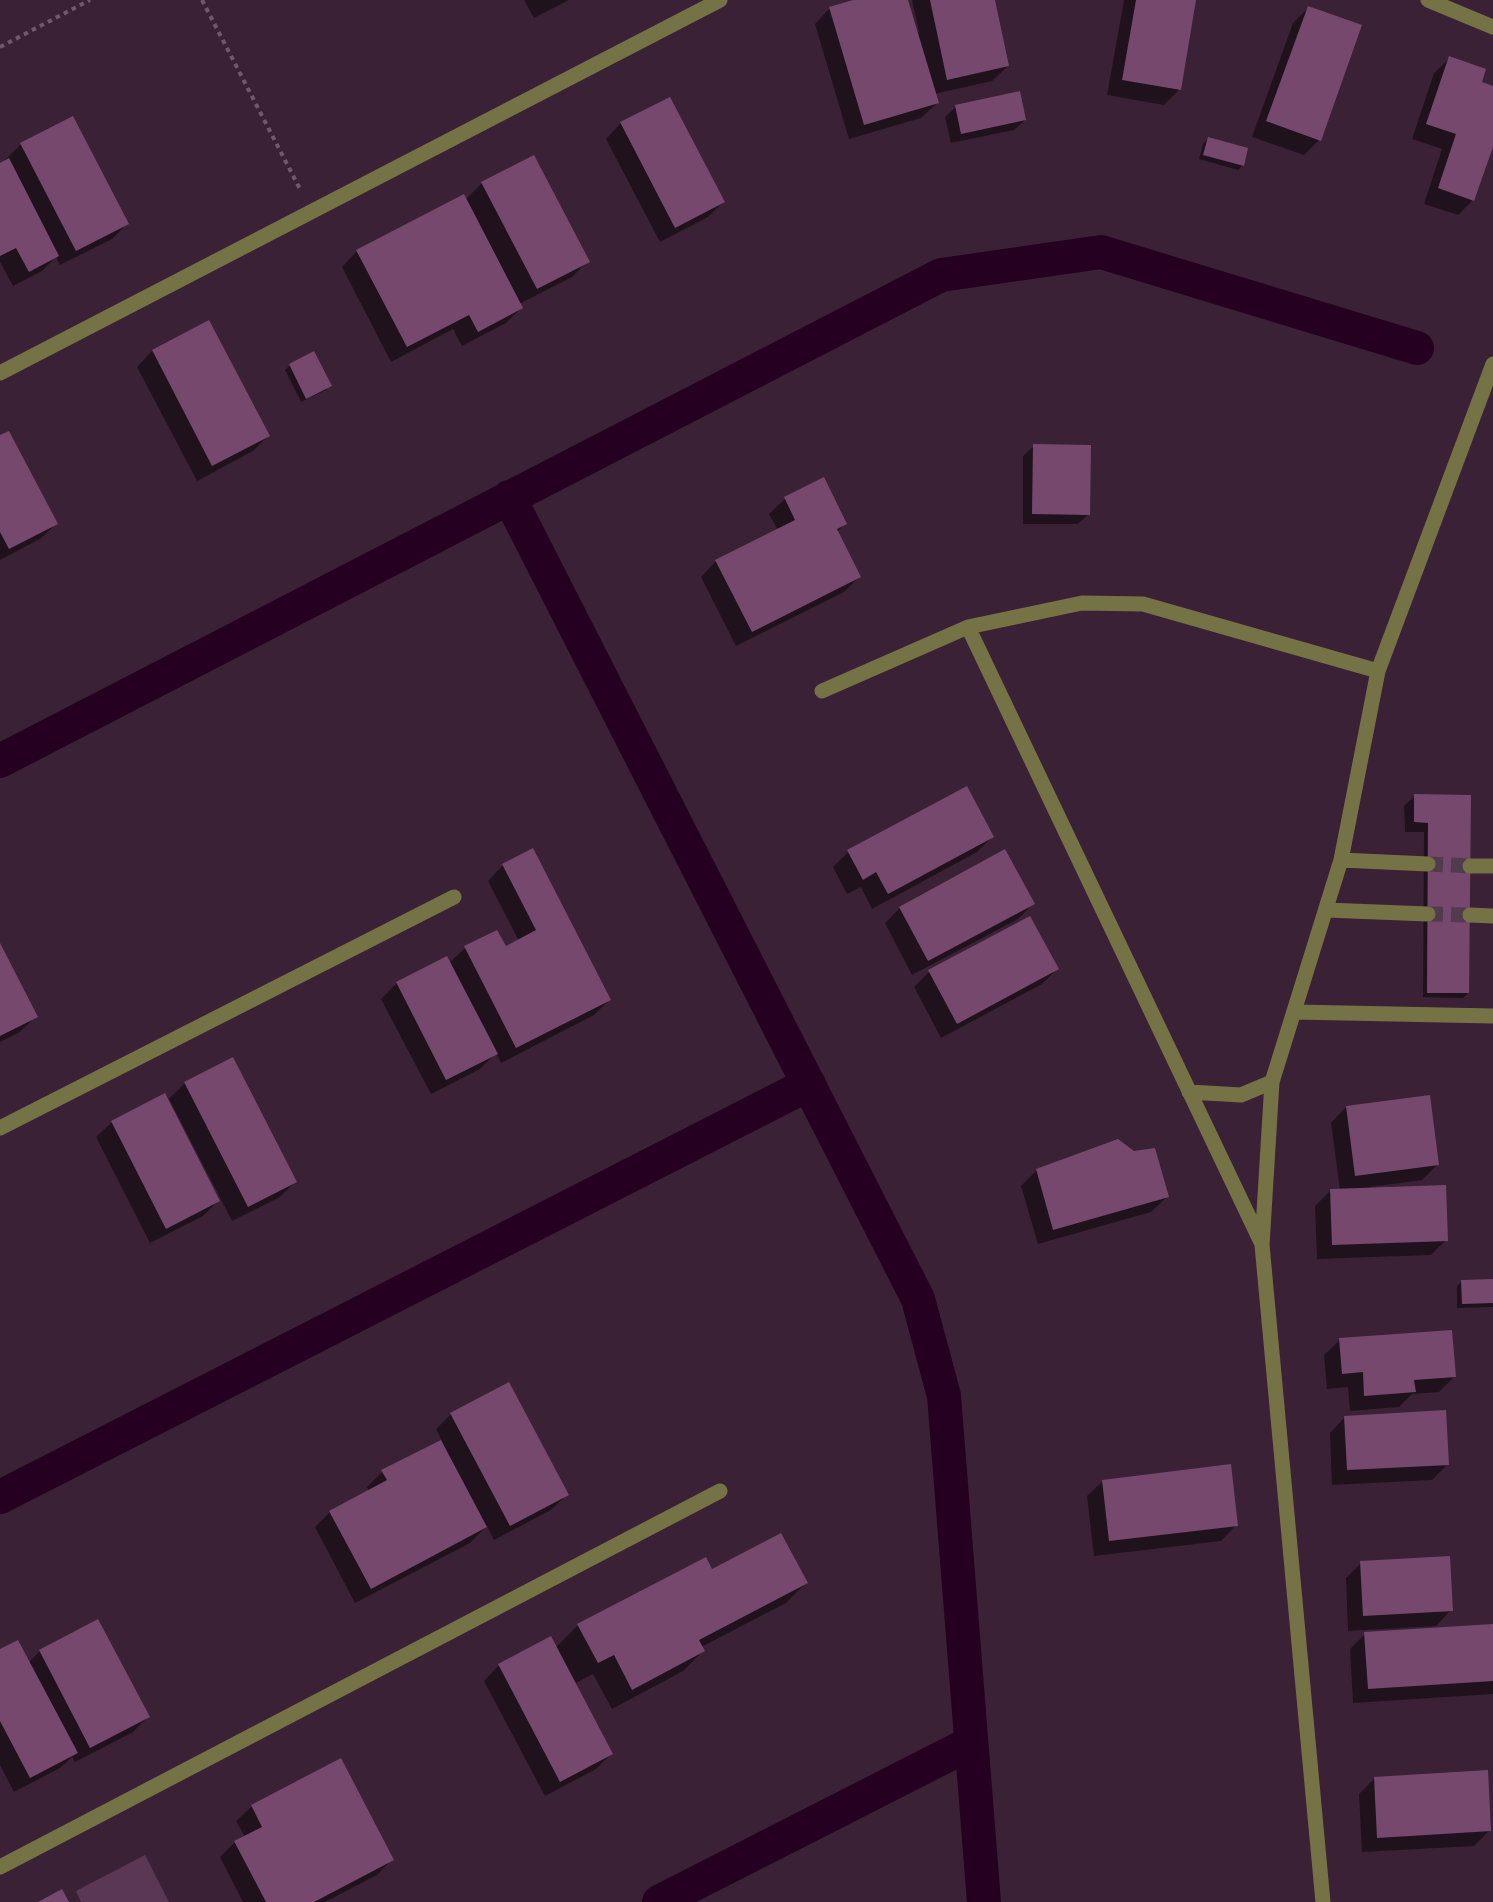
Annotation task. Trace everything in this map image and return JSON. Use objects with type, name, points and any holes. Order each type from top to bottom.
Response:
[{"type":"street","points":[[0,373],[720,0]]},
{"type":"street","points":[[1428,0],[1493,27]]},
{"type":"street","points":[[1323,1902],[1262,1245],[1272,1082],[1341,860],[1378,670],[1493,364]]},
{"type":"street","points":[[822,691],[968,627],[1082,603],[1143,604],[1378,670]]},
{"type":"street","points":[[968,627],[1262,1245]]},
{"type":"street","points":[[1341,860],[1428,864]]},
{"type":"street","points":[[1470,866],[1493,866]]},
{"type":"street","points":[[0,1128],[454,897]]},
{"type":"street","points":[[1326,910],[1428,914]]},
{"type":"street","points":[[1470,915],[1493,916]]},
{"type":"street","points":[[1295,1011],[1493,1016]]},
{"type":"street","points":[[1189,1092],[1241,1095],[1272,1082]]},
{"type":"street","points":[[0,1867],[720,1491]]},
{"type":"path","points":[[0,47],[90,0]]},
{"type":"path","points":[[202,0],[311,212]]},
{"type":"shaded area","points":[[145,1855],[169,1902],[81,1902],[76,1891]]},
{"type":"building","points":[[853,0],[908,0],[939,103],[864,125],[829,7]]},
{"type":"building","points":[[930,0],[995,0],[1009,66],[947,80]]},
{"type":"building","points":[[1136,0],[1196,0],[1181,90],[1122,80]]},
{"type":"building","points":[[1308,6],[1362,25],[1321,141],[1266,121]]},
{"type":"building","points":[[1449,56],[1486,69],[1482,82],[1493,86],[1493,147],[1474,201],[1438,188],[1456,134],[1426,124]]},
{"type":"building","points":[[1020,91],[1026,120],[961,134],[955,105]]},
{"type":"building","points":[[670,97],[725,202],[675,228],[620,122]]},
{"type":"building","points":[[73,116],[129,224],[76,251],[20,143]]},
{"type":"building","points":[[1208,137],[1248,148],[1244,166],[1203,155]]},
{"type":"building","points":[[534,155],[590,262],[537,289],[481,182]]},
{"type":"building","points":[[9,158],[59,256],[29,272],[16,248],[0,256],[0,163]]},
{"type":"building","points":[[464,194],[523,308],[478,332],[469,315],[407,347],[356,250]]},
{"type":"building","points":[[209,320],[270,436],[212,466],[152,350]]},
{"type":"building","points":[[314,351],[332,386],[306,399],[289,364]]},
{"type":"building","points":[[9,431],[58,524],[9,549],[0,532],[0,435]]},
{"type":"building","points":[[1033,444],[1091,445],[1090,515],[1032,514]]},
{"type":"building","points":[[824,477],[847,524],[837,529],[861,577],[752,632],[715,560],[795,520],[784,497]]},
{"type":"building","points":[[967,786],[994,837],[888,894],[876,872],[863,880],[847,850]]},
{"type":"building","points":[[1414,794],[1471,795],[1469,993],[1427,993],[1428,823],[1414,822]]},
{"type":"building","points":[[533,848],[611,1000],[516,1048],[464,946],[497,930],[506,946],[536,930],[502,864]]},
{"type":"building","points":[[1005,849],[1035,904],[928,961],[899,907]]},
{"type":"building","points":[[1030,916],[1059,969],[957,1024],[928,970]]},
{"type":"building","points":[[0,943],[38,1017],[0,1036]]},
{"type":"building","points":[[447,956],[498,1054],[446,1080],[396,982]]},
{"type":"building","points":[[233,1057],[297,1182],[248,1207],[184,1082]]},
{"type":"building","points":[[165,1093],[220,1201],[166,1229],[111,1121]]},
{"type":"building","points":[[1430,1095],[1439,1165],[1355,1176],[1346,1106]]},
{"type":"building","points":[[1118,1139],[1134,1151],[1155,1148],[1169,1197],[1053,1230],[1036,1169]]},
{"type":"building","points":[[1446,1185],[1448,1241],[1332,1245],[1330,1189]]},
{"type":"building","points":[[1493,1279],[1493,1303],[1462,1304],[1461,1280]]},
{"type":"building","points":[[1452,1330],[1456,1377],[1414,1380],[1416,1392],[1364,1396],[1363,1372],[1342,1374],[1339,1338]]},
{"type":"building","points":[[509,1382],[569,1495],[510,1526],[450,1413]]},
{"type":"building","points":[[1446,1410],[1449,1465],[1347,1470],[1344,1416]]},
{"type":"building","points":[[441,1440],[487,1527],[371,1589],[329,1511],[387,1480],[381,1470]]},
{"type":"building","points":[[1231,1464],[1238,1526],[1109,1541],[1102,1480]]},
{"type":"building","points":[[781,1533],[808,1583],[699,1640],[705,1651],[632,1690],[614,1655],[598,1663],[577,1624],[706,1557],[712,1569]]},
{"type":"building","points":[[1450,1556],[1453,1611],[1363,1616],[1360,1561]]},
{"type":"building","points":[[98,1619],[150,1717],[90,1748],[39,1650]]},
{"type":"building","points":[[1493,1624],[1493,1681],[1368,1689],[1364,1632]]},
{"type":"building","points":[[551,1636],[613,1754],[560,1782],[498,1664]]},
{"type":"building","points":[[18,1640],[78,1753],[30,1778],[0,1721],[0,1649]]},
{"type":"building","points":[[341,1758],[394,1860],[314,1902],[266,1902],[234,1841],[262,1827],[251,1805]]},
{"type":"building","points":[[1488,1770],[1491,1831],[1377,1838],[1374,1777]]},
{"type":"building","points":[[62,1889],[69,1902],[38,1902]]},
{"type":"waterway","points":[[0,761],[941,275],[1101,252],[1417,348]]},
{"type":"waterway","points":[[509,497],[918,1299],[944,1396],[984,1902]]},
{"type":"waterway","points":[[0,1497],[809,1084]]},
{"type":"waterway","points":[[659,1902],[971,1743]]},
{"type":"tunnel","points":[[1428,864],[1470,866]]},
{"type":"tunnel","points":[[1428,914],[1470,915]]}]
